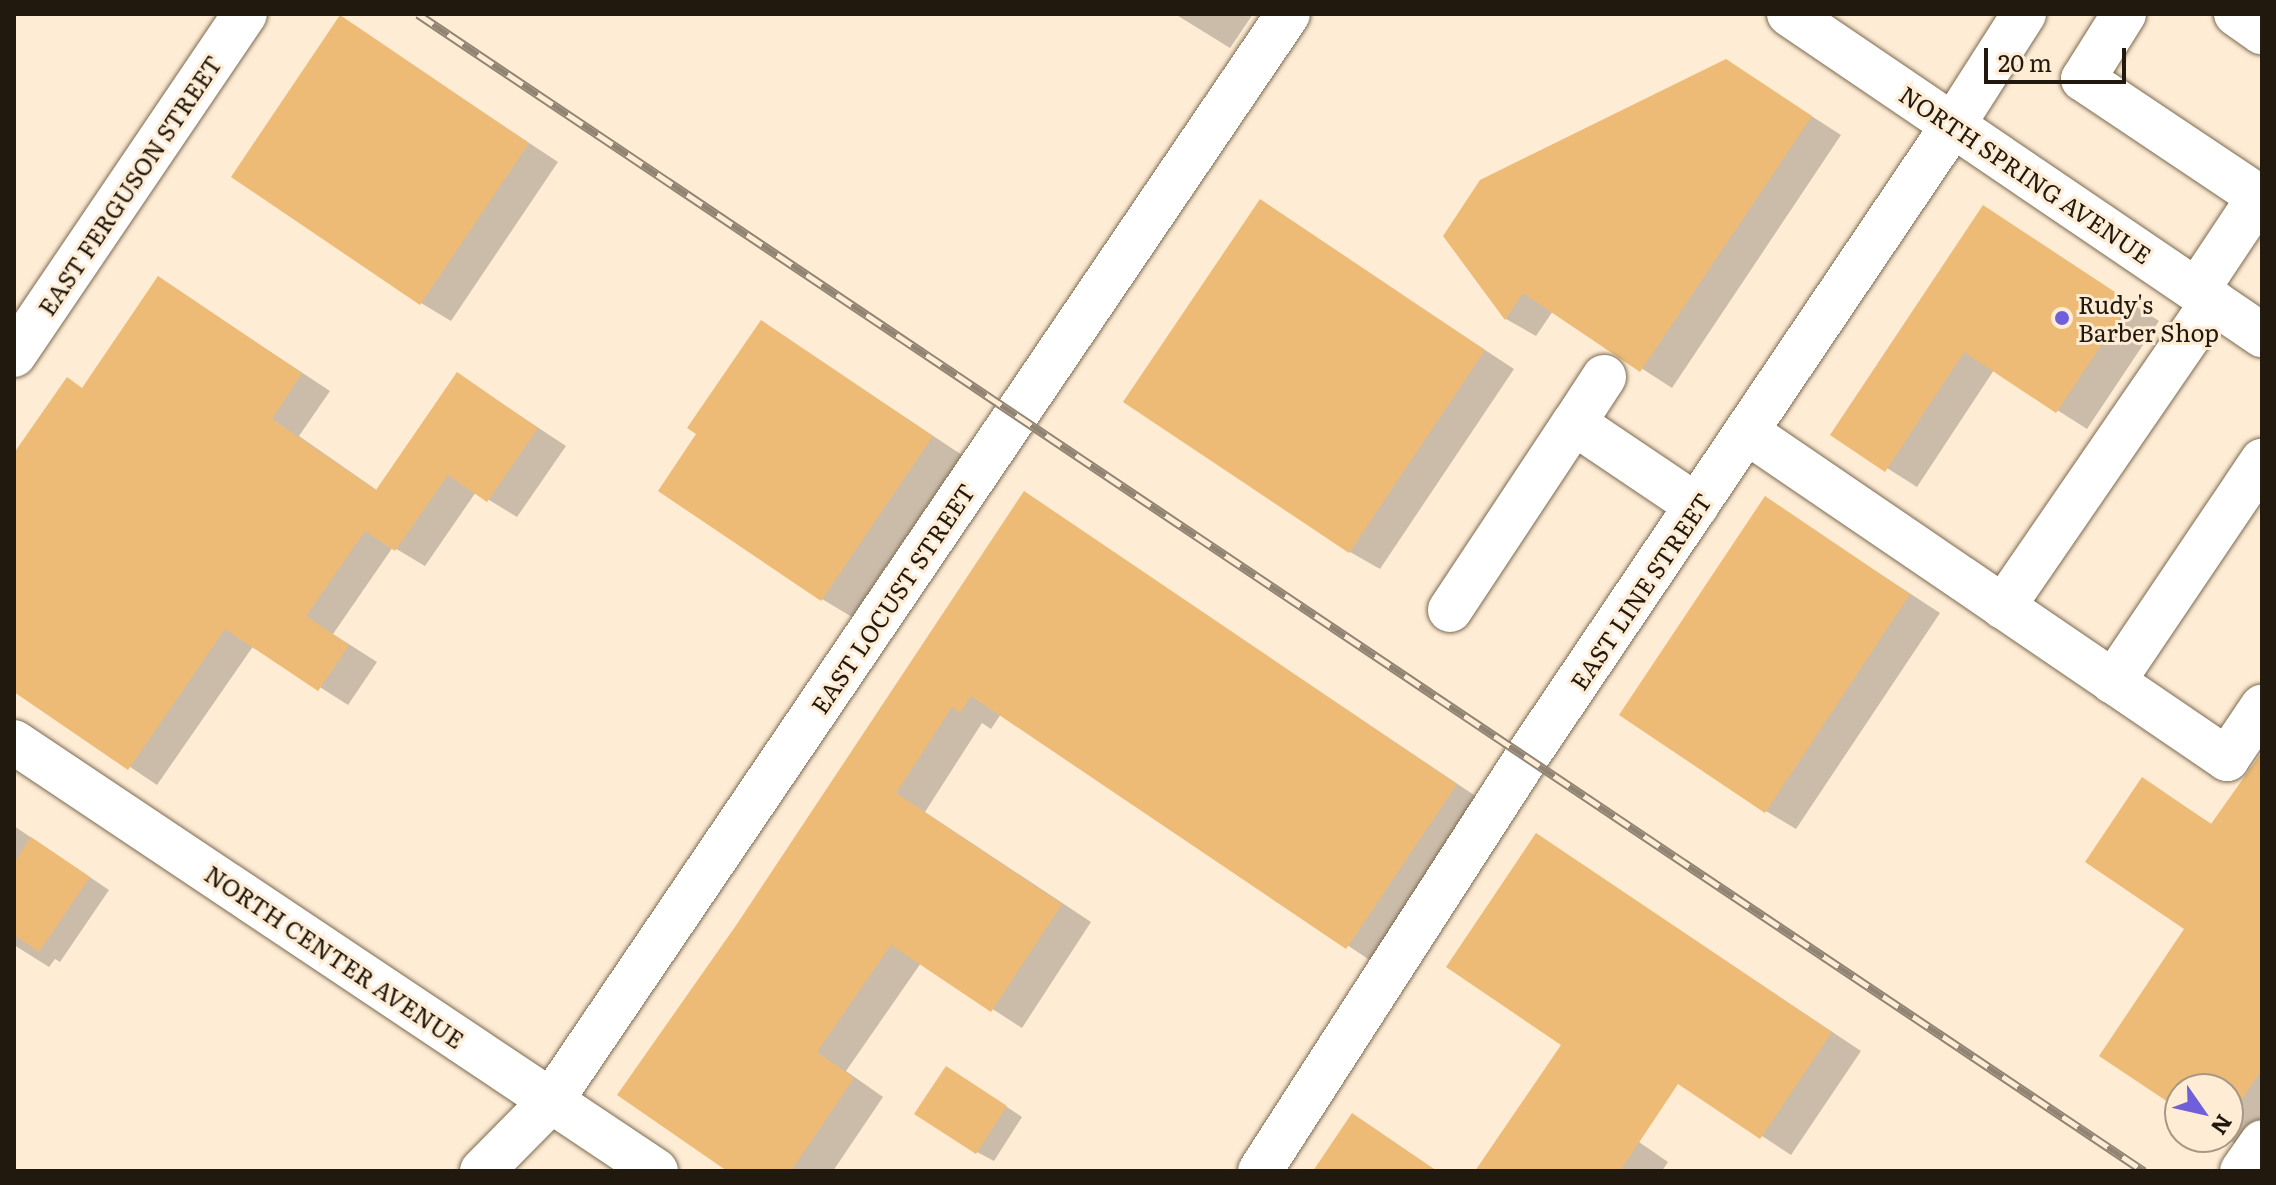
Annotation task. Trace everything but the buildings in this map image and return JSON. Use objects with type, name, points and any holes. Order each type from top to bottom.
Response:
[{"type":"street","name":"EAST FERGUSON STREET","points":[[14,355],[245,14]]},
{"type":"street","name":"EAST LOCUST STREET","points":[[482,1171],[551,1101],[1288,14]]},
{"type":"street","name":"NORTH SPRING AVENUE","points":[[1789,14],[2262,335]]},
{"type":"street","name":"EAST LINE STREET","points":[[1260,1171],[1526,758],[1953,125],[2024,14]]},
{"type":"street","points":[[2003,607],[2205,296],[2261,195],[2083,79],[2124,14]]},
{"type":"street","points":[[2236,14],[2262,32]]},
{"type":"street","points":[[1450,610],[1604,377]]},
{"type":"street","points":[[1574,423],[1697,506]]},
{"type":"street","points":[[1747,432],[2227,759],[2262,707]]},
{"type":"street","points":[[2113,682],[2262,461]]},
{"type":"street","name":"NORTH CENTER AVENUE","points":[[14,742],[656,1171]]},
{"type":"street","points":[[2242,1171],[2262,1142]]},
{"type":"railway","points":[[418,14],[2144,1171]]},
{"type":"place","name":"Rudy's Barber Shop","points":[[2062,318]]}]
